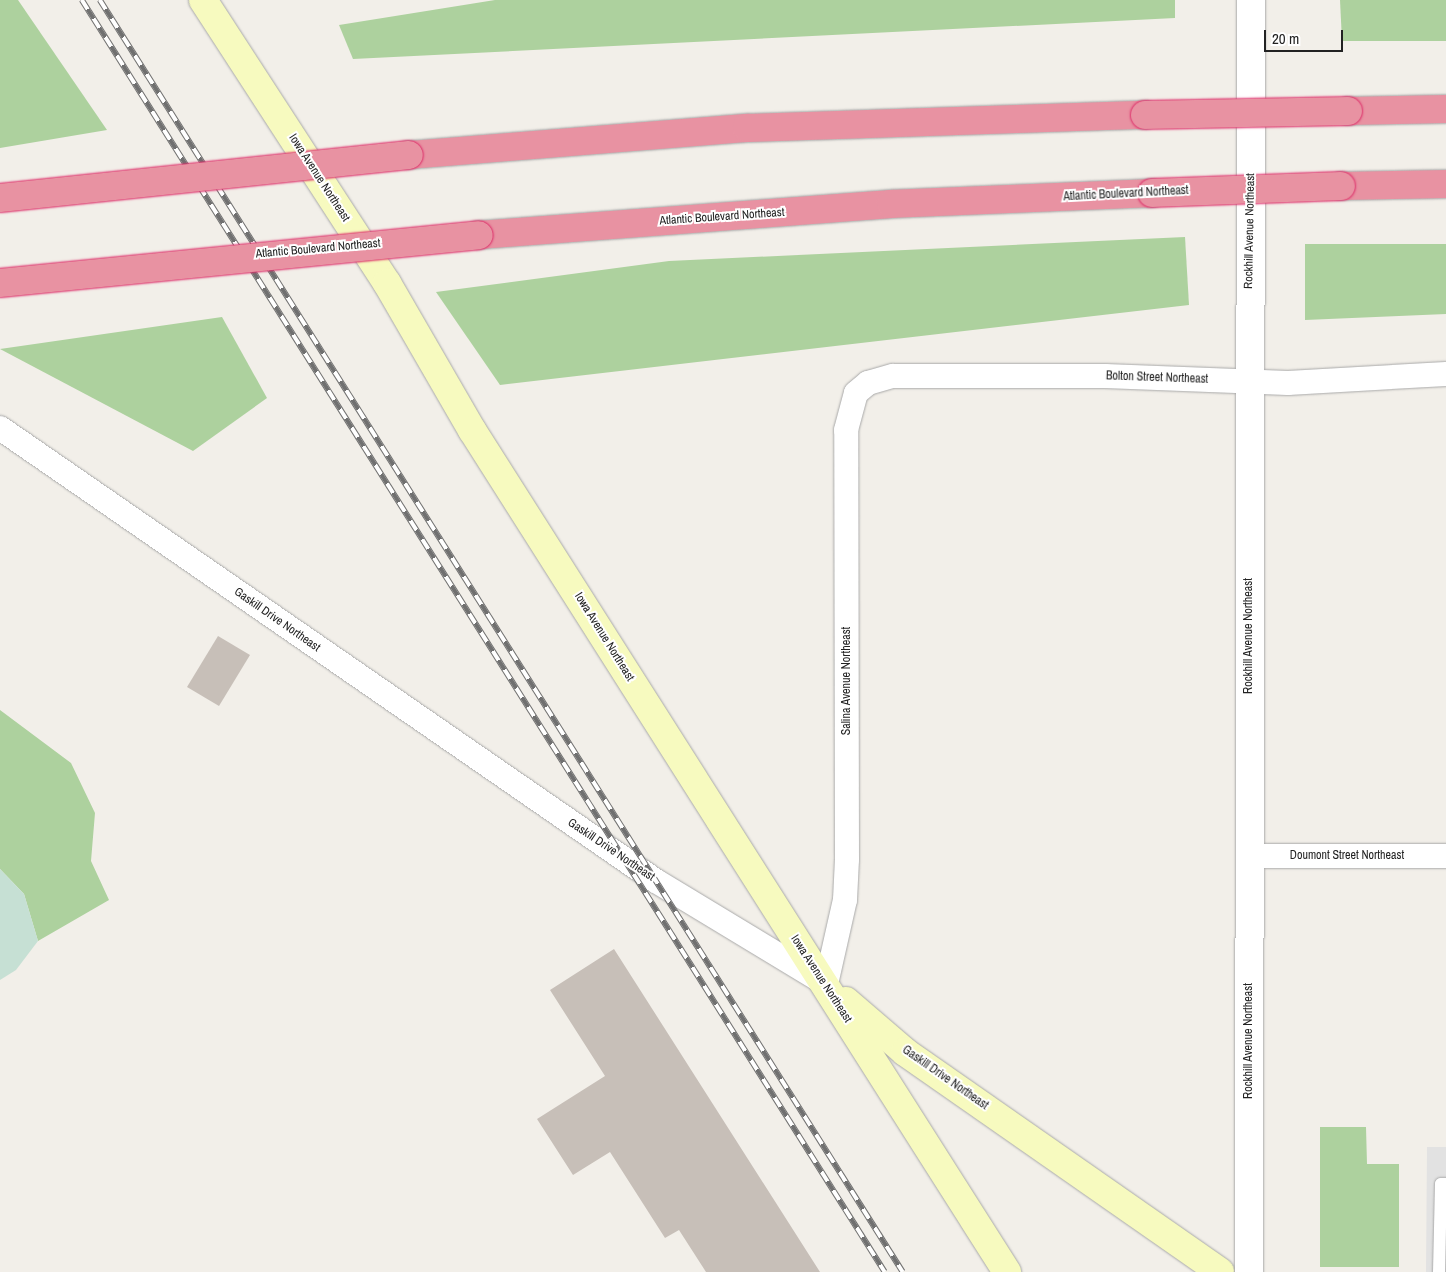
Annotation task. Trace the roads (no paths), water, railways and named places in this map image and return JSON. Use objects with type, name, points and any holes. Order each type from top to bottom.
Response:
[{"type":"highway","points":[[0,198],[409,155],[747,128],[1145,115],[1446,109]]},
{"type":"highway","name":"Atlantic Boulevard Northeast","points":[[0,283],[479,235],[891,204],[1341,186],[1446,184]]},
{"type":"main road","name":"Iowa Avenue Northeast","points":[[203,0],[387,283],[472,430],[826,984],[1007,1272]]},
{"type":"main road","name":"Gaskill Drive Northeast","points":[[826,984],[905,1052],[1220,1272]]},
{"type":"street","name":"Rockhill Avenue Northeast","points":[[1249,1272],[1248,856],[1251,0]]},
{"type":"street","name":"Bolton Street Northeast","points":[[868,383],[893,376],[1249,382],[1446,374]]},
{"type":"street","name":"Salina Avenue Northeast","points":[[826,984],[845,900],[847,860],[846,430],[850,404],[868,383]]},
{"type":"street","name":"Gaskill Drive Northeast","points":[[0,428],[656,881],[826,984]]},
{"type":"street","name":"Doumont Street Northeast","points":[[1248,856],[1446,856]]},
{"type":"lane","points":[[1441,1264],[1441,1184],[1446,1184]]},
{"type":"railway","points":[[82,0],[885,1272]]},
{"type":"railway","points":[[100,0],[903,1272]]}]
